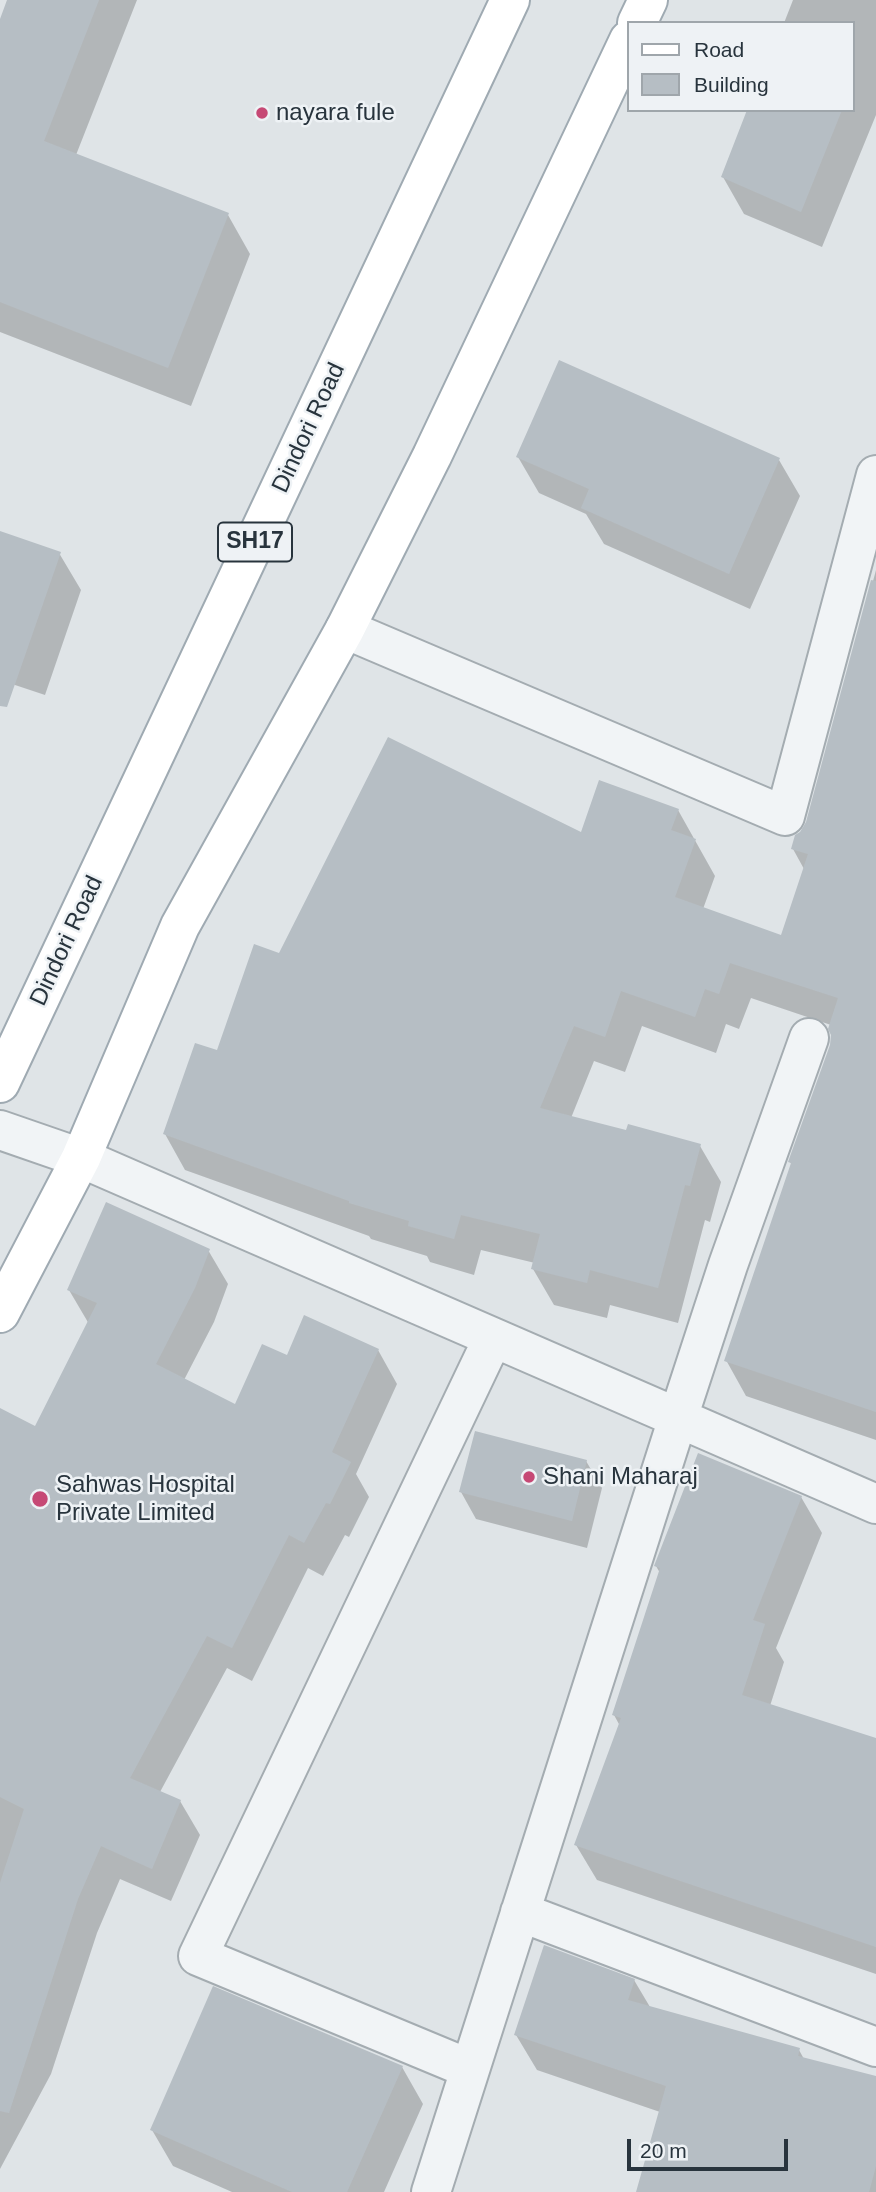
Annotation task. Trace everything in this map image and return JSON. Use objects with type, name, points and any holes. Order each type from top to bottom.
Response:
[{"type":"main road","name":"Dindori Road","points":[[0,1083],[510,0]]},
{"type":"main road","points":[[638,21],[648,0]]},
{"type":"main road","points":[[0,1313],[81,1158],[180,926],[345,629],[438,443],[628,42]]},
{"type":"street","points":[[345,629],[785,816],[876,475]]},
{"type":"street","points":[[430,2192],[728,1265],[809,1038]]},
{"type":"street","points":[[0,1130],[81,1158],[876,1504]]},
{"type":"street","points":[[470,2068],[198,1956],[493,1338]]},
{"type":"street","points":[[520,1912],[876,2047]]},
{"type":"building","points":[[7,0],[99,0],[44,141],[229,213],[168,368],[0,302],[0,19]]},
{"type":"building","points":[[746,112],[841,112],[801,212],[721,177]]},
{"type":"building","points":[[559,360],[780,458],[729,574],[581,508],[589,489],[516,457]]},
{"type":"building","points":[[0,531],[61,552],[7,707],[0,706]]},
{"type":"building","points":[[871,580],[876,581],[876,1412],[724,1361],[791,1163],[788,1162],[830,1045],[831,1035],[828,1029],[838,998],[730,963],[719,994],[705,989],[695,1017],[621,991],[605,1037],[574,1026],[540,1108],[626,1130],[628,1124],[701,1144],[690,1186],[685,1185],[658,1288],[590,1270],[587,1283],[531,1269],[540,1234],[461,1215],[454,1239],[408,1226],[409,1221],[349,1203],[163,1134],[195,1043],[217,1050],[254,944],[279,953],[388,737],[581,832],[599,780],[679,809],[671,830],[696,839],[675,897],[781,935],[808,854],[791,849],[795,835],[806,822]]},
{"type":"building","points":[[106,1202],[210,1249],[195,1288],[156,1364],[235,1404],[262,1344],[287,1355],[304,1315],[379,1349],[332,1452],[351,1462],[330,1504],[326,1503],[304,1543],[289,1535],[232,1648],[207,1636],[130,1778],[181,1800],[152,1869],[101,1846],[78,1899],[9,2113],[0,2111],[0,1883],[24,1809],[0,1797],[0,1408],[35,1426],[97,1303],[67,1290]]},
{"type":"building","name":"Shani Maharaj","points":[[475,1431],[587,1460],[572,1521],[459,1492]]},
{"type":"building","points":[[698,1453],[802,1496],[753,1620],[765,1624],[742,1695],[876,1738],[876,1947],[574,1845],[621,1718],[612,1715],[660,1568],[654,1566]]},
{"type":"building","points":[[544,1945],[635,1979],[628,2000],[800,2048],[798,2056],[876,2076],[876,2166],[869,2192],[636,2192],[666,2086],[514,2035]]},
{"type":"building","points":[[213,1986],[403,2066],[347,2192],[292,2192],[150,2130]]},
{"type":"place","name":"nayara fule","points":[[262,113]]},
{"type":"place","name":"Shani Maharaj","points":[[529,1477]]},
{"type":"place","name":"Sahwas Hospital Private Limited","points":[[40,1499]]}]
